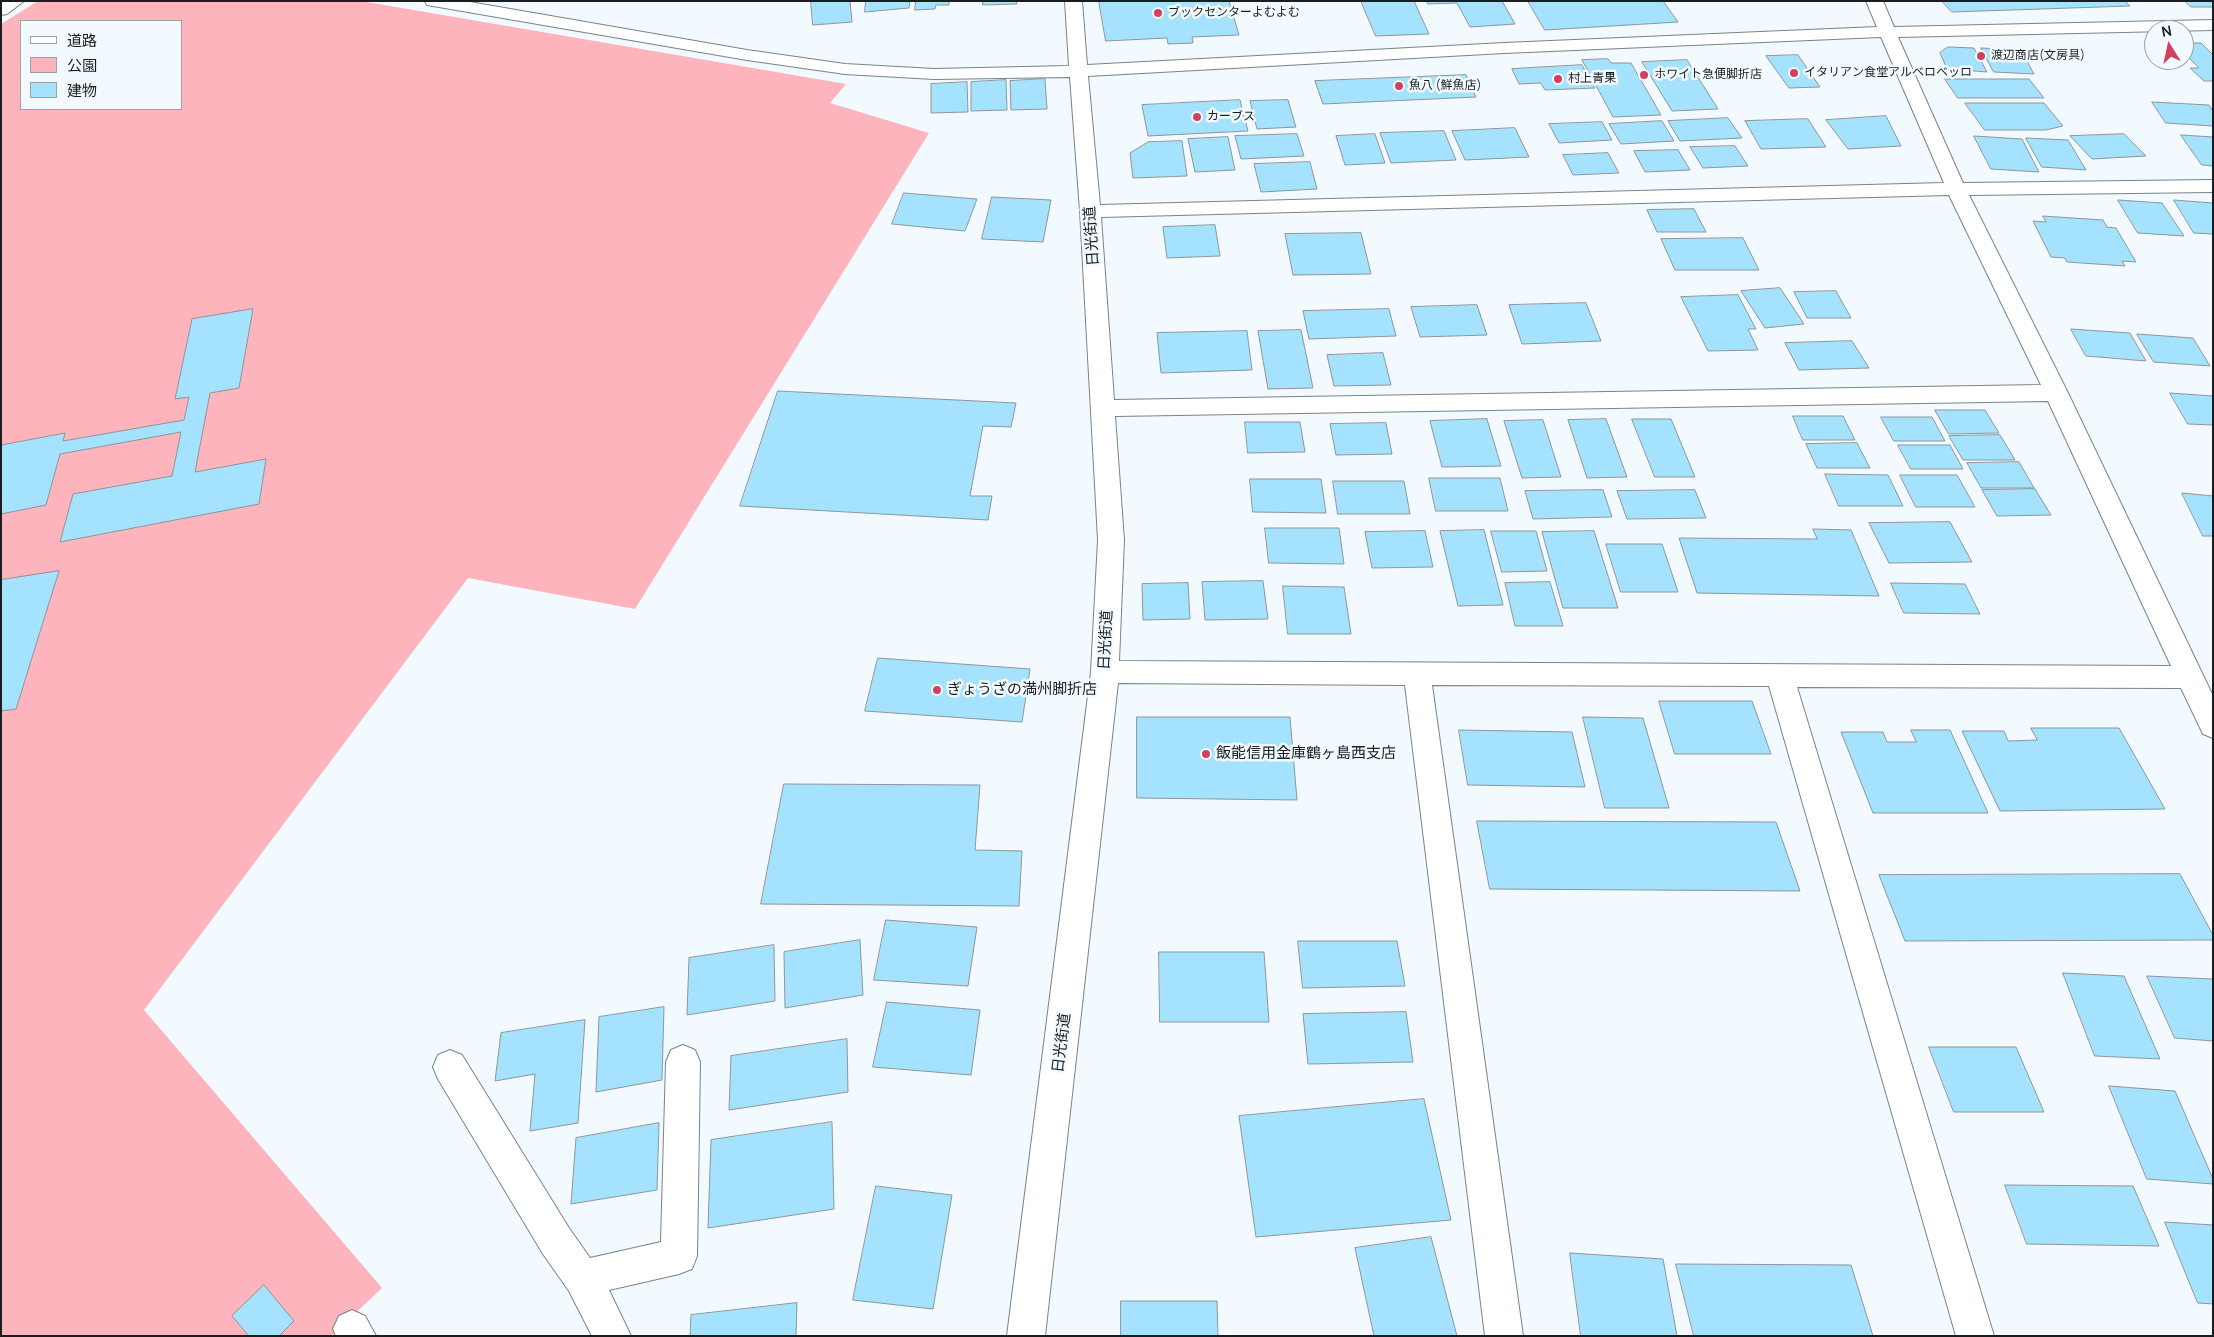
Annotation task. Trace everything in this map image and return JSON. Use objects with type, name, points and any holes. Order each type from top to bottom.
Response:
[{"type":"street","points":[[1,10],[16,1]]},
{"type":"street","points":[[436,1],[747,55],[845,69],[934,74],[1080,71],[1514,48],[1887,32],[2213,25]]},
{"type":"street","name":"日光街道","points":[[1026,1336],[1105,672],[1111,540],[1090,211],[1073,1]]},
{"type":"street","points":[[1874,1],[1956,189],[2056,394],[2213,726]]},
{"type":"street","points":[[1090,211],[1956,189],[2213,186]]},
{"type":"street","points":[[1103,408],[2056,394]]},
{"type":"street","points":[[1105,672],[2189,677]]},
{"type":"street","points":[[1417,674],[1504,1336]]},
{"type":"street","points":[[1780,675],[1975,1336]]},
{"type":"street","points":[[582,1278],[679,1256],[683,1062]]},
{"type":"street","points":[[450,1067],[556,1241],[582,1278],[612,1336]]},
{"type":"green space","points":[[38,1],[361,1],[846,84],[830,103],[929,133],[635,609],[468,578],[144,1010],[382,1288],[331,1336],[1,1336],[1,24]]},
{"type":"building","points":[[811,1],[850,1],[852,22],[813,25]]},
{"type":"building","points":[[866,1],[910,1],[909,8],[865,12]]},
{"type":"building","points":[[916,1],[949,1],[949,5],[936,5],[935,9],[915,10]]},
{"type":"building","points":[[983,1],[1016,1],[1017,4],[983,5]]},
{"type":"building","points":[[1099,1],[1229,1],[1239,35],[1192,37],[1193,43],[1168,44],[1167,38],[1106,41]]},
{"type":"building","points":[[1361,1],[1414,1],[1429,34],[1376,36]]},
{"type":"building","points":[[1427,1],[1502,1],[1515,24],[1470,27],[1457,3],[1428,4]]},
{"type":"building","points":[[1528,1],[1663,1],[1678,22],[1545,30]]},
{"type":"building","points":[[1942,1],[2125,1],[2130,6],[1952,12]]},
{"type":"building","points":[[2185,1],[2213,1],[2213,7],[2191,7]]},
{"type":"building","points":[[2194,43],[2201,43],[2213,55],[2213,81],[2204,81],[2192,70],[2199,68],[2194,63]]},
{"type":"building","points":[[1948,47],[1974,48],[1987,72],[1947,69],[1940,53]]},
{"type":"building","points":[[1981,48],[2021,50],[2034,74],[1994,72]]},
{"type":"building","points":[[1798,55],[1820,87],[1789,88],[1766,56]]},
{"type":"building","points":[[1608,59],[1611,63],[1631,63],[1661,115],[1613,117],[1582,60]]},
{"type":"building","points":[[1687,60],[1718,109],[1672,111],[1642,62]]},
{"type":"building","points":[[1582,65],[1595,88],[1545,90],[1541,83],[1519,84],[1512,69]]},
{"type":"building","points":[[1466,75],[1476,97],[1323,104],[1315,81]]},
{"type":"building","points":[[1045,79],[1047,109],[1011,110],[1010,81]]},
{"type":"building","points":[[1945,79],[2029,79],[2044,98],[1958,98]]},
{"type":"building","points":[[1006,80],[1007,110],[971,111],[971,82]]},
{"type":"building","points":[[967,82],[968,112],[931,113],[931,84]]},
{"type":"building","points":[[1240,100],[1248,131],[1148,136],[1142,105]]},
{"type":"building","points":[[1288,100],[1296,127],[1257,129],[1250,101]]},
{"type":"building","points":[[2152,102],[2209,105],[2213,111],[2213,126],[2166,123]]},
{"type":"building","points":[[1965,103],[2044,103],[2063,126],[2046,130],[1985,130]]},
{"type":"building","points":[[1886,116],[1901,146],[1848,149],[1826,120]]},
{"type":"building","points":[[1728,118],[1742,138],[1680,141],[1668,121]]},
{"type":"building","points":[[1808,119],[1826,147],[1761,149],[1745,121]]},
{"type":"building","points":[[1662,121],[1674,141],[1621,144],[1609,124]]},
{"type":"building","points":[[1602,122],[1612,140],[1559,143],[1549,124]]},
{"type":"building","points":[[1515,128],[1529,157],[1465,160],[1452,131]]},
{"type":"building","points":[[1444,131],[1456,160],[1391,163],[1380,133]]},
{"type":"building","points":[[1297,134],[1304,156],[1241,159],[1235,136]]},
{"type":"building","points":[[1375,134],[1385,163],[1345,165],[1336,136]]},
{"type":"building","points":[[2124,134],[2146,156],[2092,159],[2070,136]]},
{"type":"building","points":[[2181,135],[2213,137],[2213,166],[2202,165]]},
{"type":"building","points":[[1974,136],[2022,139],[2039,172],[1991,169]]},
{"type":"building","points":[[1228,137],[1235,170],[1195,172],[1188,139]]},
{"type":"building","points":[[2026,138],[2068,140],[2086,170],[2042,167]]},
{"type":"building","points":[[1182,141],[1187,176],[1133,178],[1130,153],[1148,142]]},
{"type":"building","points":[[1735,146],[1748,166],[1703,168],[1690,147]]},
{"type":"building","points":[[1678,150],[1690,170],[1645,172],[1634,151]]},
{"type":"building","points":[[1608,153],[1619,173],[1573,175],[1563,155]]},
{"type":"building","points":[[1310,162],[1317,189],[1261,192],[1254,164]]},
{"type":"building","points":[[904,193],[977,199],[965,231],[892,224]]},
{"type":"building","points":[[992,197],[1051,200],[1043,242],[982,239]]},
{"type":"building","points":[[2118,200],[2162,203],[2184,236],[2138,233]]},
{"type":"building","points":[[2174,200],[2213,203],[2213,234],[2194,233]]},
{"type":"building","points":[[1694,209],[1706,232],[1657,232],[1647,210]]},
{"type":"building","points":[[2043,216],[2103,220],[2107,227],[2116,228],[2136,262],[2122,261],[2125,266],[2067,262],[2065,258],[2051,257],[2033,221],[2046,222]]},
{"type":"building","points":[[1215,225],[1220,256],[1167,258],[1163,227]]},
{"type":"building","points":[[1361,233],[1371,274],[1293,275],[1285,234]]},
{"type":"building","points":[[1743,238],[1759,270],[1675,270],[1661,239]]},
{"type":"building","points":[[1780,288],[1804,324],[1765,328],[1741,291]]},
{"type":"building","points":[[1836,291],[1851,318],[1807,318],[1794,292]]},
{"type":"building","points":[[1738,295],[1756,329],[1748,329],[1758,350],[1708,351],[1681,297]]},
{"type":"building","points":[[1586,303],[1601,341],[1522,344],[1509,305]]},
{"type":"building","points":[[1477,305],[1487,335],[1420,337],[1411,307]]},
{"type":"building","points":[[253,309],[239,388],[210,393],[195,472],[266,459],[259,504],[60,542],[73,494],[172,476],[181,432],[60,454],[46,505],[1,514],[1,445],[65,433],[63,441],[184,420],[189,397],[175,399],[192,319]]},
{"type":"building","points":[[1389,309],[1396,336],[1309,339],[1303,311]]},
{"type":"building","points":[[2071,329],[2130,333],[2146,361],[2086,356]]},
{"type":"building","points":[[1301,330],[1313,388],[1268,389],[1258,331]]},
{"type":"building","points":[[1247,331],[1252,370],[1161,373],[1157,333]]},
{"type":"building","points":[[2137,334],[2193,338],[2210,366],[2154,362]]},
{"type":"building","points":[[1852,341],[1869,368],[1799,370],[1785,343]]},
{"type":"building","points":[[1383,353],[1391,385],[1334,386],[1327,355]]},
{"type":"building","points":[[778,391],[1016,403],[1011,427],[983,426],[970,496],[992,496],[988,520],[740,506]]},
{"type":"building","points":[[2170,393],[2213,396],[2213,425],[2188,424]]},
{"type":"building","points":[[1935,410],[1985,410],[1999,433],[1949,434]]},
{"type":"building","points":[[1793,416],[1843,416],[1855,440],[1803,440]]},
{"type":"building","points":[[1881,417],[1932,417],[1945,441],[1894,441]]},
{"type":"building","points":[[1487,419],[1501,466],[1442,467],[1430,421]]},
{"type":"building","points":[[1606,419],[1627,477],[1587,478],[1568,420]]},
{"type":"building","points":[[1632,419],[1671,419],[1695,477],[1655,477]]},
{"type":"building","points":[[1543,420],[1561,477],[1522,478],[1504,421]]},
{"type":"building","points":[[1245,422],[1300,422],[1305,452],[1248,453]]},
{"type":"building","points":[[1386,423],[1392,454],[1336,455],[1330,424]]},
{"type":"building","points":[[2000,435],[2015,460],[1963,460],[1949,436]]},
{"type":"building","points":[[1857,443],[1870,468],[1817,468],[1806,444]]},
{"type":"building","points":[[1898,445],[1950,445],[1963,469],[1911,469]]},
{"type":"building","points":[[2019,462],[2034,488],[1981,488],[1967,463]]},
{"type":"building","points":[[1825,474],[1888,475],[1903,506],[1839,506]]},
{"type":"building","points":[[1900,475],[1957,475],[1975,507],[1916,507]]},
{"type":"building","points":[[1429,478],[1500,478],[1508,511],[1436,511]]},
{"type":"building","points":[[1250,479],[1321,479],[1326,513],[1253,512]]},
{"type":"building","points":[[1333,481],[1404,481],[1410,514],[1338,514]]},
{"type":"building","points":[[2035,489],[2051,515],[1997,516],[1982,490]]},
{"type":"building","points":[[1603,490],[1612,517],[1533,519],[1525,491]]},
{"type":"building","points":[[1695,490],[1706,518],[1627,519],[1617,491]]},
{"type":"building","points":[[2182,493],[2213,496],[2213,536],[2203,536]]},
{"type":"building","points":[[1950,522],[1972,562],[1889,563],[1869,523]]},
{"type":"building","points":[[1265,528],[1339,528],[1344,564],[1269,563]]},
{"type":"building","points":[[1813,529],[1851,530],[1879,596],[1697,593],[1679,538],[1817,539]]},
{"type":"building","points":[[1484,530],[1503,605],[1458,606],[1440,531]]},
{"type":"building","points":[[1425,531],[1433,567],[1372,568],[1365,532]]},
{"type":"building","points":[[1491,531],[1536,531],[1547,571],[1502,572]]},
{"type":"building","points":[[1594,531],[1618,608],[1563,608],[1542,532]]},
{"type":"building","points":[[1606,544],[1662,544],[1678,592],[1621,592]]},
{"type":"building","points":[[59,571],[16,709],[1,711],[1,580]]},
{"type":"building","points":[[1263,581],[1268,619],[1205,620],[1202,582]]},
{"type":"building","points":[[1550,582],[1563,626],[1515,626],[1505,583]]},
{"type":"building","points":[[1188,583],[1190,619],[1143,620],[1142,584]]},
{"type":"building","points":[[1891,583],[1965,584],[1980,614],[1904,613]]},
{"type":"building","points":[[1283,586],[1344,587],[1351,634],[1288,634]]},
{"type":"building","points":[[878,658],[1030,669],[1022,722],[865,711]]},
{"type":"building","points":[[1659,701],[1752,701],[1771,754],[1675,754]]},
{"type":"building","points":[[1137,717],[1290,717],[1297,800],[1137,798]]},
{"type":"building","points":[[1583,717],[1643,718],[1669,808],[1605,808]]},
{"type":"building","points":[[2031,728],[2119,728],[2165,809],[2000,811],[1962,731],[2004,731],[2008,741],[2037,740]]},
{"type":"building","points":[[1459,730],[1572,732],[1585,787],[1468,785]]},
{"type":"building","points":[[1911,730],[1950,730],[1988,813],[1873,813],[1841,732],[1883,732],[1887,742],[1916,742]]},
{"type":"building","points":[[784,784],[980,785],[975,850],[1022,851],[1019,906],[761,904]]},
{"type":"building","points":[[1477,821],[1776,822],[1800,891],[1490,889]]},
{"type":"building","points":[[2180,874],[2213,935],[2213,940],[1905,941],[1879,875]]},
{"type":"building","points":[[886,920],[977,927],[968,986],[874,980]]},
{"type":"building","points":[[860,940],[863,995],[785,1008],[784,952]]},
{"type":"building","points":[[1298,941],[1397,941],[1405,986],[1303,988]]},
{"type":"building","points":[[774,945],[775,1001],[687,1015],[689,958]]},
{"type":"building","points":[[1159,952],[1264,952],[1269,1022],[1160,1022]]},
{"type":"building","points":[[2063,973],[2124,976],[2160,1059],[2095,1056]]},
{"type":"building","points":[[2147,976],[2213,979],[2213,1041],[2175,1038]]},
{"type":"building","points":[[887,1002],[980,1010],[971,1075],[873,1067]]},
{"type":"building","points":[[664,1007],[662,1080],[596,1092],[599,1017]]},
{"type":"building","points":[[1406,1012],[1413,1062],[1308,1064],[1303,1014]]},
{"type":"building","points":[[585,1020],[578,1123],[530,1131],[535,1074],[495,1081],[501,1033]]},
{"type":"building","points":[[847,1039],[848,1092],[729,1110],[731,1056]]},
{"type":"building","points":[[1929,1047],[2016,1047],[2044,1112],[1954,1112]]},
{"type":"building","points":[[2109,1086],[2175,1091],[2213,1179],[2213,1184],[2147,1179]]},
{"type":"building","points":[[1424,1099],[1451,1220],[1256,1237],[1239,1116]]},
{"type":"building","points":[[832,1122],[834,1209],[708,1228],[711,1140]]},
{"type":"building","points":[[659,1123],[657,1190],[571,1204],[576,1138]]},
{"type":"building","points":[[2005,1185],[2133,1186],[2159,1246],[2027,1244]]},
{"type":"building","points":[[876,1186],[952,1195],[933,1309],[853,1300]]},
{"type":"building","points":[[2165,1222],[2213,1225],[2213,1304],[2198,1303]]},
{"type":"building","points":[[1431,1237],[1457,1336],[1374,1336],[1355,1248]]},
{"type":"building","points":[[1570,1253],[1663,1259],[1677,1336],[1581,1336]]},
{"type":"building","points":[[1676,1264],[1851,1265],[1873,1336],[1694,1336]]},
{"type":"building","points":[[264,1285],[294,1321],[279,1336],[249,1336],[232,1316]]},
{"type":"building","points":[[1121,1301],[1217,1301],[1218,1336],[1121,1336]]},
{"type":"building","points":[[797,1303],[796,1336],[690,1336],[691,1315]]},
{"type":"place","name":"ブックセンターよむよむ","points":[[1158,13]]},
{"type":"place","name":"渡辺商店(文房具)","points":[[1981,56]]},
{"type":"place","name":"イタリアン食堂アルベロベッロ","points":[[1794,73]]},
{"type":"place","name":"ホワイト急便脚折店","points":[[1644,75]]},
{"type":"place","name":"村上青果","points":[[1558,79]]},
{"type":"place","name":"魚八 (鮮魚店)","points":[[1399,86]]},
{"type":"place","name":"カーブス","points":[[1197,117]]},
{"type":"place","name":"ぎょうざの満州脚折店","points":[[937,690]]},
{"type":"place","name":"飯能信用金庫鶴ヶ島西支店","points":[[1206,754]]}]
